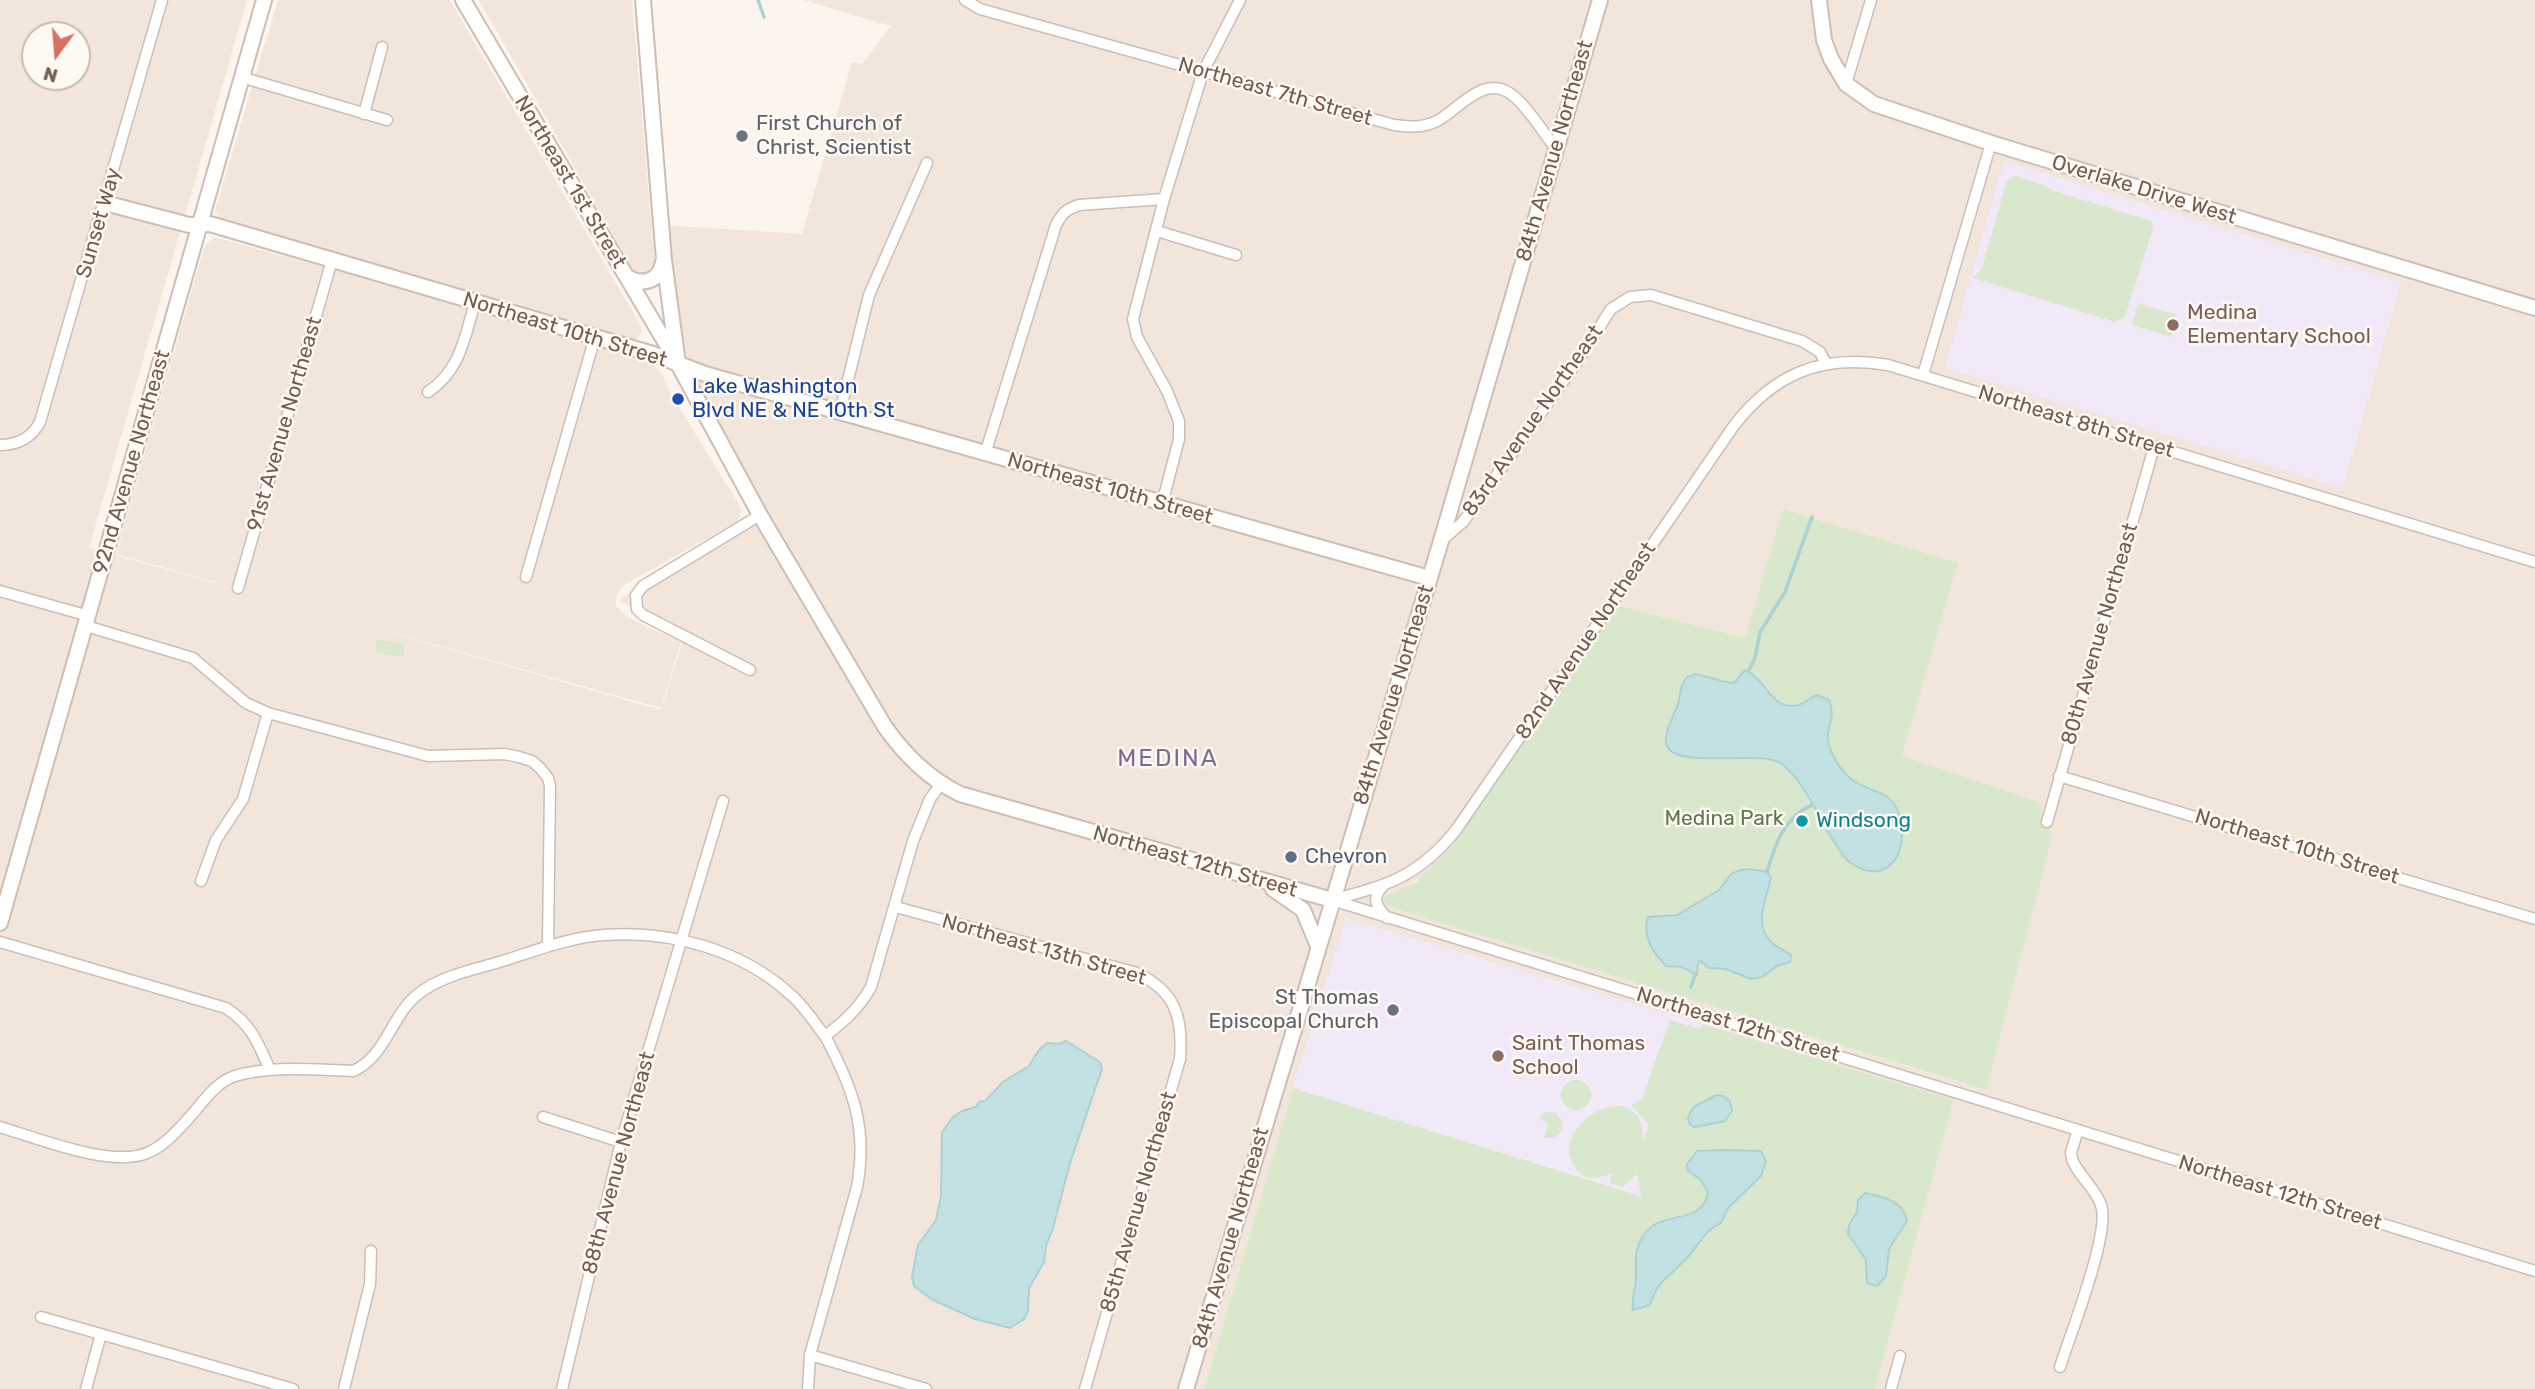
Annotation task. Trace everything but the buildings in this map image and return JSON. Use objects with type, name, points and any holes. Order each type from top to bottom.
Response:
[{"type":"main road","name":"92nd Avenue Northeast","points":[[0,923],[6,884],[88,621],[264,0]]},
{"type":"main road","name":"Northeast 1st Street","points":[[463,0],[678,364],[760,515]]},
{"type":"main road","points":[[643,0],[664,260],[678,364]]},
{"type":"main road","name":"84th Avenue Northeast","points":[[1186,1389],[1441,541],[1600,0]]},
{"type":"main road","name":"Overlake Drive West","points":[[1819,0],[1830,59],[1846,84],[1860,96],[1890,111],[2535,308]]},
{"type":"main road","name":"Northeast 10th Street","points":[[105,203],[189,225],[210,224],[595,337],[705,374],[1429,578]]},
{"type":"main road","points":[[626,276],[640,283],[653,279],[663,268],[664,260]]},
{"type":"main road","name":"Northeast 12th Street","points":[[760,515],[885,727],[903,752],[941,784],[986,803],[1332,900]]},
{"type":"main road","points":[[1264,881],[1303,910],[1318,946]]},
{"type":"street","name":"Sunset Way","points":[[0,445],[15,444],[23,440],[32,434],[40,422],[162,0]]},
{"type":"street","name":"Northeast 7th Street","points":[[965,0],[980,9],[1404,126],[1428,124],[1438,120],[1482,89],[1498,88],[1516,98],[1556,149]]},
{"type":"street","points":[[1162,504],[1179,439],[1179,421],[1167,391],[1137,337],[1133,319],[1164,199],[1203,72],[1240,0]]},
{"type":"street","points":[[1846,84],[1871,0]]},
{"type":"street","points":[[364,114],[382,47]]},
{"type":"street","points":[[241,77],[387,120]]},
{"type":"street","points":[[1923,376],[1991,143]]},
{"type":"street","points":[[840,412],[869,295],[926,163]]},
{"type":"street","points":[[985,454],[1056,225],[1062,214],[1068,208],[1079,205],[1164,199]]},
{"type":"street","points":[[1157,231],[1236,255]]},
{"type":"street","name":"91st Avenue Northeast","points":[[238,587],[332,260]]},
{"type":"street","name":"83rd Avenue Northeast","points":[[1441,541],[1463,522],[1577,362],[1611,309],[1623,299],[1640,294],[1651,295],[1802,341],[1820,352],[1826,364]]},
{"type":"street","points":[[428,392],[452,372],[475,303]]},
{"type":"street","points":[[526,577],[595,337]]},
{"type":"street","name":"Northeast 8th Street","points":[[1826,364],[1864,361],[1923,376],[2535,562]]},
{"type":"street","name":"82nd Avenue Northeast","points":[[1332,900],[1382,886],[1423,866],[1440,850],[1747,409],[1783,379],[1802,370],[1826,364]]},
{"type":"street","name":"80th Avenue Northeast","points":[[2047,822],[2154,447]]},
{"type":"street","points":[[750,670],[643,615],[637,609],[636,595],[643,586],[760,515]]},
{"type":"street","points":[[0,591],[193,657],[246,703],[268,713],[428,757],[504,754],[532,761],[548,778],[550,786],[548,946]]},
{"type":"street","points":[[201,881],[216,840],[243,799],[268,713]]},
{"type":"street","name":"Northeast 10th Street","points":[[2059,776],[2535,919]]},
{"type":"street","points":[[825,1036],[847,1020],[862,1004],[872,987],[913,841],[930,799],[941,784]]},
{"type":"street","name":"88th Avenue Northeast","points":[[562,1389],[621,1142],[723,801]]},
{"type":"street","points":[[1382,886],[1376,901],[1378,909],[1388,919]]},
{"type":"street","name":"Northeast 12th Street","points":[[1332,900],[2535,1271]]},
{"type":"street","name":"Northeast 13th Street","points":[[896,907],[1137,973],[1160,987],[1178,1014]]},
{"type":"street","points":[[0,1128],[103,1156],[145,1154],[166,1143],[217,1086],[232,1076],[270,1070],[353,1071],[363,1066],[374,1057],[394,1023],[416,995],[442,980],[548,946],[602,935],[642,934],[681,939],[724,953],[771,978],[794,997],[825,1036],[845,1072],[856,1104],[862,1163],[858,1187],[810,1355],[808,1389]]},
{"type":"street","points":[[0,942],[226,1009],[242,1019],[254,1035],[270,1070]]},
{"type":"street","name":"85th Avenue Northeast","points":[[1085,1389],[1180,1059],[1178,1014]]},
{"type":"street","points":[[543,1118],[621,1142]]},
{"type":"street","points":[[2060,1367],[2102,1233],[2104,1215],[2101,1204],[2072,1159],[2071,1152],[2078,1130]]},
{"type":"street","points":[[344,1389],[370,1284],[371,1251]]},
{"type":"street","points":[[41,1317],[293,1389]]},
{"type":"street","points":[[86,1389],[101,1334]]},
{"type":"street","points":[[810,1355],[926,1389]]},
{"type":"street","points":[[1891,1389],[1900,1356]]},
{"type":"shaded area","points":[[0,0],[247,0],[89,548],[277,600],[116,554],[204,247],[214,237],[345,273],[652,363],[663,376],[669,391],[741,508],[738,521],[624,585],[617,594],[616,606],[627,617],[681,642],[661,708],[318,612],[661,710],[685,634],[618,600],[762,515],[681,368],[662,225],[802,234],[852,62],[862,64],[891,26],[803,0],[2535,0],[2535,1389],[1875,1389],[1954,1100],[1347,919],[1293,1088],[1204,1389],[0,1389]],"holes":[[[1958,563],[1901,757],[2040,802],[1985,1090],[1384,904],[1383,900],[1422,877],[1453,844],[1616,605],[1745,638]]]},
{"type":"shaded area","points":[[278,0],[450,0],[641,326],[642,331],[636,339],[630,340],[219,219],[215,210]]},
{"type":"shaded area","points":[[479,0],[632,0],[655,266],[647,275],[637,274],[633,270]]},
{"type":"shaded area","name":"Medina Elementary School","points":[[2004,161],[2401,282],[2343,488],[1945,368]]},
{"type":"shaded area","name":"Saint Thomas School","points":[[1346,919],[1702,1024],[1649,1198],[1293,1088]]},
{"type":"green space","points":[[2016,176],[2051,190],[2151,221],[2153,228],[2125,317],[2115,322],[1973,278],[1982,268],[2007,180]]},
{"type":"green space","points":[[2138,303],[2177,315],[2171,337],[2132,325]]},
{"type":"green space","name":"Medina Park","points":[[1783,509],[1958,563],[1902,756],[2040,802],[2052,837],[1986,1090],[1387,906],[1382,900],[1416,882],[1453,844],[1616,605],[1745,638]]},
{"type":"green space","points":[[377,639],[405,644],[403,657],[375,652]]},
{"type":"green space","points":[[1670,1020],[1700,1029],[1702,1024],[1954,1100],[1875,1389],[1204,1389],[1293,1088],[1641,1196],[1637,1174],[1622,1187],[1610,1183],[1612,1173],[1594,1178],[1586,1177],[1578,1171],[1570,1154],[1572,1138],[1582,1123],[1596,1112],[1613,1106],[1628,1108],[1639,1119],[1643,1141],[1649,1125],[1631,1105],[1642,1099]]},
{"type":"green space","points":[[1576,1080],[1587,1084],[1591,1095],[1587,1106],[1576,1110],[1565,1106],[1561,1095],[1565,1084]]},
{"type":"green space","points":[[1546,1112],[1555,1113],[1563,1123],[1561,1132],[1553,1138],[1544,1138],[1548,1124],[1539,1116]]},
{"type":"water","points":[[1745,670],[1758,679],[1775,699],[1789,706],[1798,705],[1817,695],[1829,700],[1832,714],[1828,744],[1839,766],[1857,783],[1891,800],[1899,814],[1902,828],[1898,854],[1884,869],[1862,869],[1848,861],[1831,838],[1801,785],[1782,764],[1756,758],[1700,758],[1672,752],[1666,743],[1667,734],[1687,677],[1696,674],[1730,683],[1735,682]]},
{"type":"water","points":[[1750,869],[1767,872],[1771,878],[1762,911],[1763,928],[1772,943],[1791,955],[1790,962],[1777,966],[1762,977],[1751,979],[1726,969],[1709,968],[1700,961],[1697,975],[1682,967],[1666,966],[1650,944],[1646,931],[1648,917],[1677,915],[1719,890],[1731,874]]},
{"type":"water","points":[[1066,1041],[1100,1062],[1102,1069],[1070,1163],[1046,1246],[1044,1262],[1029,1288],[1028,1311],[1024,1319],[1010,1328],[975,1319],[931,1299],[914,1286],[912,1277],[918,1245],[936,1220],[941,1196],[942,1132],[953,1117],[985,1101],[1003,1082],[1029,1066],[1047,1043],[1059,1044]]},
{"type":"water","points":[[1716,1095],[1730,1101],[1732,1111],[1725,1121],[1695,1127],[1690,1125],[1688,1117],[1694,1107]]},
{"type":"water","points":[[1697,1151],[1761,1151],[1766,1161],[1761,1176],[1728,1208],[1721,1223],[1706,1234],[1661,1284],[1650,1305],[1633,1310],[1636,1253],[1643,1235],[1652,1226],[1695,1211],[1703,1204],[1708,1192],[1700,1179],[1688,1171],[1687,1164]]},
{"type":"water","points":[[1865,1193],[1897,1204],[1907,1221],[1889,1249],[1886,1276],[1877,1286],[1867,1283],[1866,1260],[1848,1234],[1849,1225],[1857,1212],[1858,1200]]},
{"type":"waterway","points":[[758,0],[764,17]]},
{"type":"waterway","points":[[1748,672],[1755,658],[1760,632],[1785,592],[1812,517]]},
{"type":"waterway","points":[[1767,872],[1777,842],[1788,824],[1802,810],[1812,805]]},
{"type":"waterway","points":[[1691,987],[1695,975]]},
{"type":"place","name":"First Church of Christ, Scientist","points":[[742,136]]},
{"type":"place","name":"Medina Elementary School","points":[[2173,325]]},
{"type":"place","name":"Lake Washington Blvd NE & NE 10th St","points":[[678,399]]},
{"type":"place","name":"Windsong","points":[[1802,821]]},
{"type":"place","name":"Chevron","points":[[1291,857]]},
{"type":"place","name":"St Thomas Episcopal Church","points":[[1393,1010]]},
{"type":"place","name":"Saint Thomas School","points":[[1498,1056]]},
{"type":"district","name":"MEDINA","points":[[1168,759]]}]
